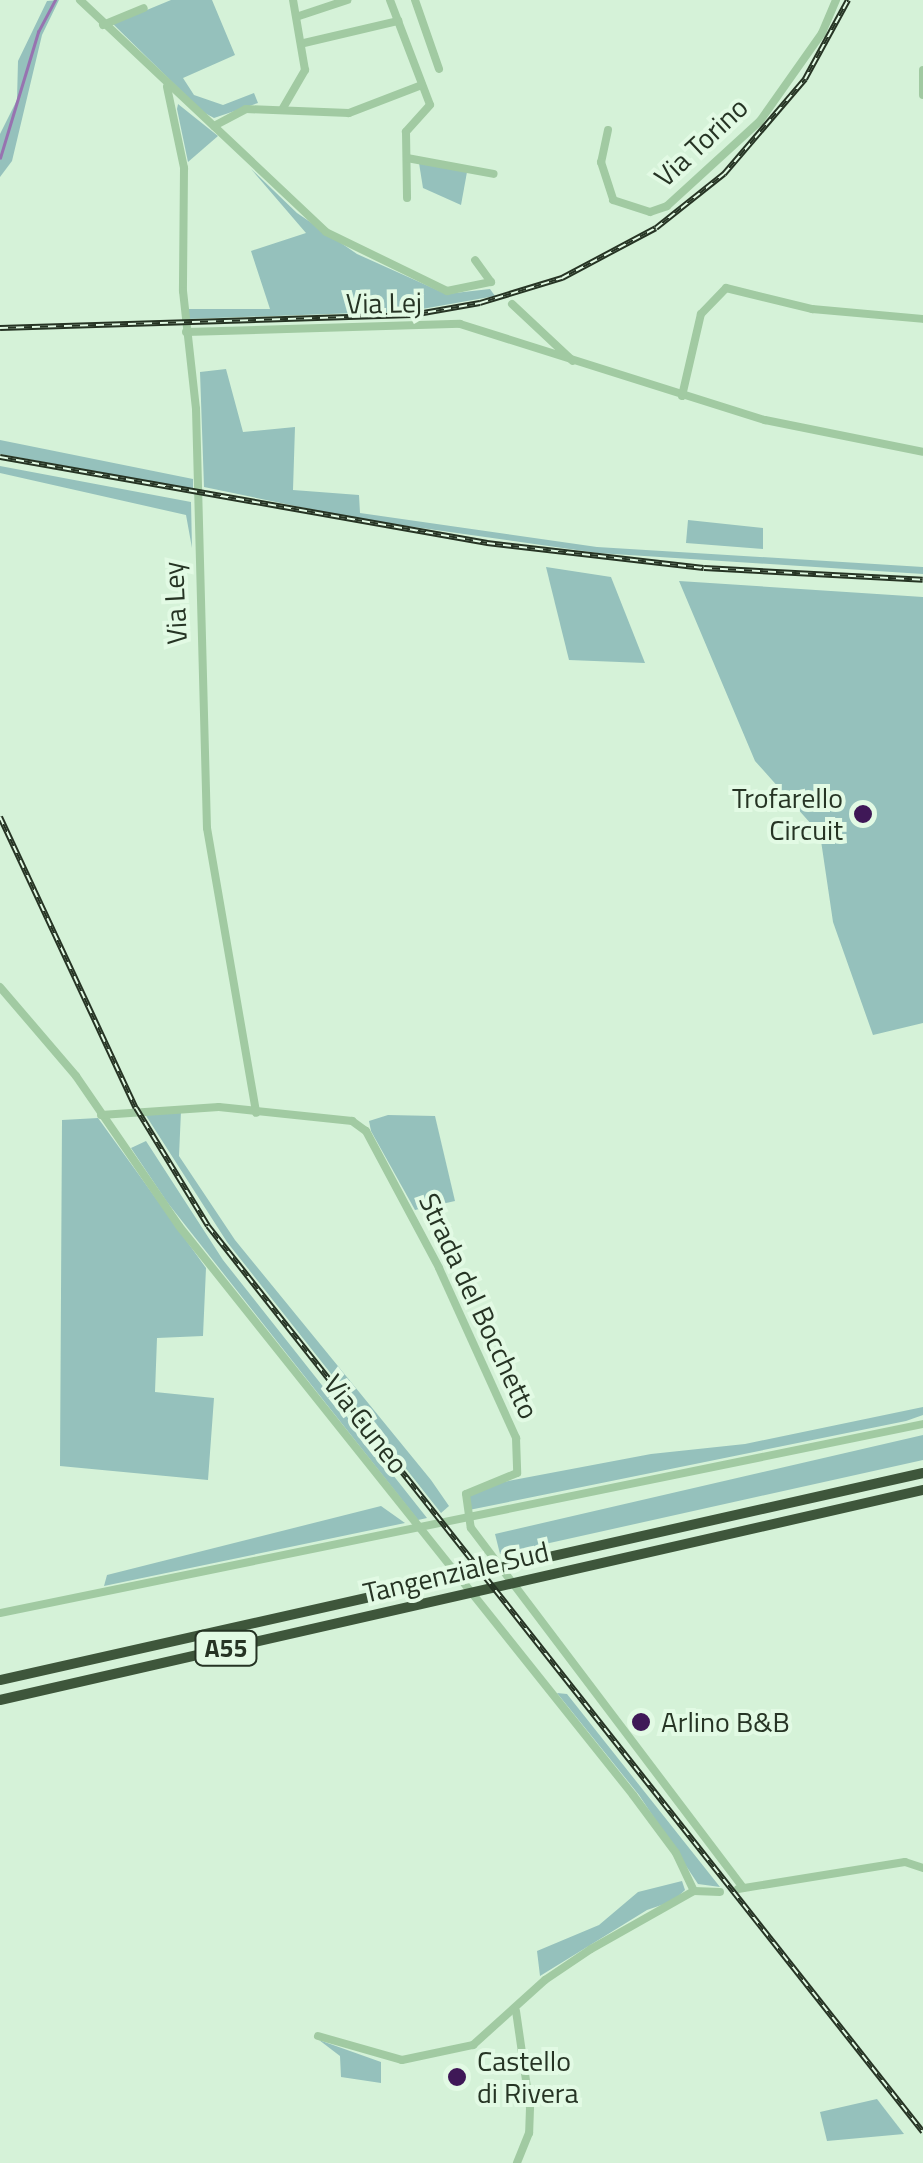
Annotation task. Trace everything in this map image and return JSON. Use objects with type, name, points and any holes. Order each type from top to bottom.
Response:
[{"type":"highway","name":"Tangenziale Sud","points":[[0,1680],[923,1473]]},
{"type":"highway","name":"Tangenziale Sud","points":[[0,1700],[923,1490]]},
{"type":"street","points":[[80,0],[167,88],[214,126],[299,211],[360,252],[447,291],[491,282],[476,260]]},
{"type":"street","points":[[284,108],[305,70],[304,43],[293,0]]},
{"type":"street","points":[[390,0],[430,105],[406,132],[407,198]]},
{"type":"street","points":[[414,0],[440,69]]},
{"type":"street","name":"Via Torino","points":[[608,130],[602,162],[613,200],[650,212],[666,206],[760,121],[822,33],[836,0]]},
{"type":"street","points":[[299,16],[341,1]]},
{"type":"street","points":[[103,25],[144,8]]},
{"type":"street","points":[[304,43],[398,21]]},
{"type":"street","points":[[923,70],[923,96]]},
{"type":"street","points":[[214,126],[246,109],[349,113],[422,84]]},
{"type":"street","name":"Via Ley","points":[[167,88],[184,168],[186,332],[196,408],[207,828],[256,1114]]},
{"type":"street","points":[[407,158],[494,174]]},
{"type":"street","points":[[682,396],[701,314],[726,288],[812,309],[923,319]]},
{"type":"street","points":[[512,304],[576,365]]},
{"type":"street","name":"Via Lej","points":[[186,332],[460,324],[576,365],[682,396],[923,452]]},
{"type":"street","name":"Via Cuneo","points":[[0,986],[102,1114],[179,1226],[634,1795],[676,1853],[694,1891]]},
{"type":"street","name":"Strada del Bocchetto","points":[[102,1114],[219,1106],[256,1114],[352,1121],[371,1137],[516,1438],[517,1474],[466,1494],[471,1528],[740,1888],[920,1865]]},
{"type":"street","points":[[0,1613],[923,1424]]},
{"type":"street","points":[[318,2036],[379,2058],[419,2059],[473,2045],[516,2011],[545,1980],[694,1891],[720,1892]]},
{"type":"street","points":[[516,2011],[530,2108],[529,2133],[517,2163]]},
{"type":"shaded area","points":[[59,0],[42,35],[12,161],[0,177],[0,134],[17,100],[18,61],[47,1]]},
{"type":"shaded area","points":[[171,0],[212,0],[235,55],[183,78],[194,95],[223,105],[254,93],[258,103],[214,118],[203,112],[113,24]]},
{"type":"shaded area","points":[[178,104],[218,136],[188,162],[177,109]]},
{"type":"shaded area","points":[[419,163],[467,172],[461,205],[423,188]]},
{"type":"shaded area","points":[[251,169],[297,213],[357,254],[446,294],[490,289],[495,296],[411,311],[188,319],[188,309],[270,309],[251,251],[306,233]]},
{"type":"shaded area","points":[[226,369],[243,432],[295,427],[293,490],[359,495],[360,513],[597,547],[923,567],[923,574],[598,553],[358,519],[204,487],[200,372]]},
{"type":"shaded area","points":[[0,440],[193,479],[193,489],[0,454]]},
{"type":"shaded area","points":[[0,466],[191,502],[192,548],[186,515],[0,473]]},
{"type":"shaded area","points":[[688,520],[763,528],[763,549],[686,543]]},
{"type":"shaded area","points":[[546,567],[611,577],[645,663],[569,660]]},
{"type":"shaded area","name":"Trofarello Circuit","points":[[679,581],[923,597],[923,1023],[873,1035],[833,922],[820,834],[755,761]]},
{"type":"shaded area","points":[[143,1111],[181,1111],[179,1156],[235,1240],[431,1480],[449,1506],[441,1513],[227,1242]]},
{"type":"shaded area","points":[[388,1115],[435,1116],[455,1201],[415,1210],[371,1131],[369,1121]]},
{"type":"shaded area","points":[[98,1118],[206,1268],[203,1336],[157,1338],[155,1392],[214,1398],[208,1480],[60,1466],[62,1120]]},
{"type":"shaded area","points":[[146,1141],[223,1260],[427,1518],[418,1520],[167,1202],[131,1148]]},
{"type":"shaded area","points":[[923,1407],[923,1415],[906,1421],[469,1510],[469,1496],[487,1485],[651,1454],[745,1444]]},
{"type":"shaded area","points":[[923,1435],[923,1460],[500,1554],[495,1534]]},
{"type":"shaded area","points":[[381,1506],[405,1523],[104,1586],[107,1575]]},
{"type":"shaded area","points":[[557,1693],[567,1694],[720,1887],[698,1884],[639,1795]]},
{"type":"shaded area","points":[[682,1881],[685,1890],[673,1901],[647,1910],[540,1976],[537,1951],[599,1925],[638,1892]]},
{"type":"shaded area","points":[[319,2040],[381,2062],[381,2083],[341,2077],[340,2056]]},
{"type":"shaded area","points":[[877,2099],[904,2134],[827,2141],[820,2112]]},
{"type":"waterway","points":[[0,158],[38,32],[55,0]]},
{"type":"railway","points":[[0,328],[412,315],[480,303],[562,278],[656,228],[724,174],[805,79],[848,0]]},
{"type":"railway","points":[[0,457],[487,543],[704,568],[923,580]]},
{"type":"railway","points":[[0,817],[136,1108],[208,1226],[923,2132]]},
{"type":"place","name":"Trofarello Circuit","points":[[863,814]]},
{"type":"place","name":"Arlino B&B","points":[[641,1722]]},
{"type":"place","name":"Castello di Rivera","points":[[457,2077]]}]
